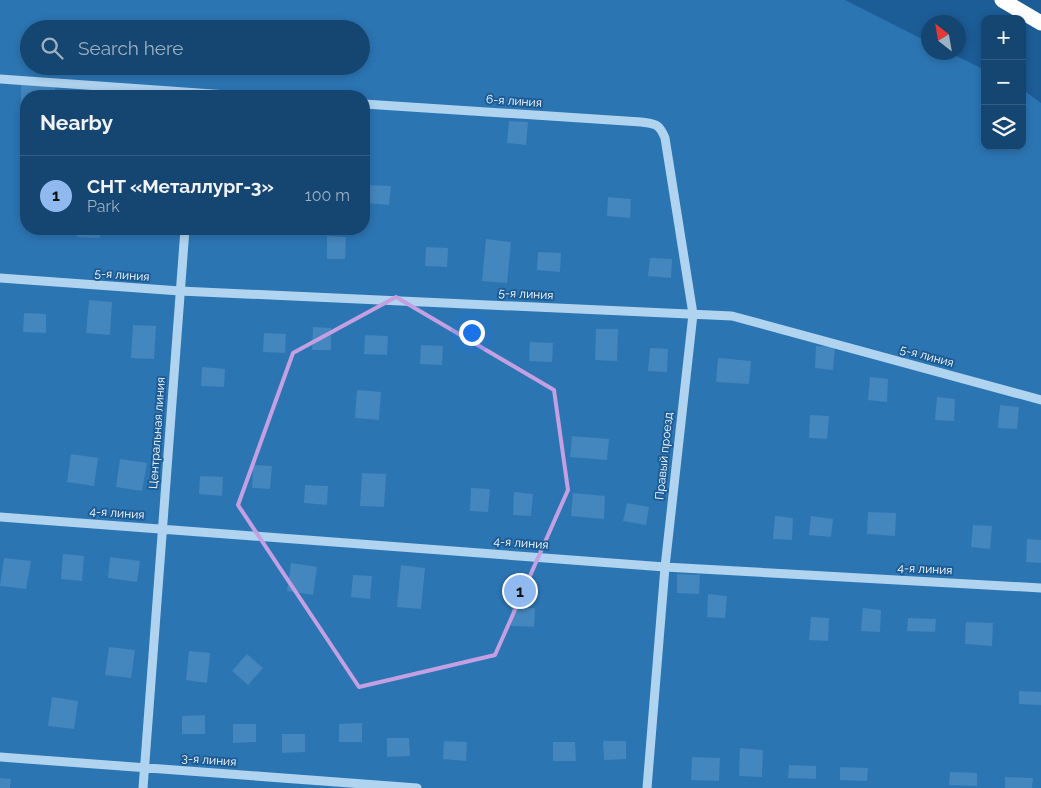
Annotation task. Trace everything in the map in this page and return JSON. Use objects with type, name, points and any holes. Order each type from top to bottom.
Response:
[{"type":"highway","points":[[1002,0],[1041,24]]},
{"type":"lane","points":[[0,79],[134,90]]},
{"type":"lane","name":"6-я линия","points":[[370,104],[641,122],[654,124],[662,128]]},
{"type":"lane","name":"Правый проезд","points":[[647,788],[664,567],[693,314],[666,138],[662,128]]},
{"type":"lane","name":"Центральная линия","points":[[143,788],[185,235]]},
{"type":"lane","name":"5-я линия","points":[[0,278],[180,292],[732,316],[1041,400]]},
{"type":"lane","name":"4-я линия","points":[[0,517],[664,567],[1041,588]]},
{"type":"lane","name":"3-я линия","points":[[0,756],[417,788]]},
{"type":"highlighted area","points":[[396,297],[554,390],[568,490],[495,655],[359,687],[238,505],[293,353]]},
{"type":"shaded area","points":[[0,0],[845,0],[921,38],[921,60],[964,60],[981,68],[981,150],[1026,150],[1026,92],[1041,103],[1041,788],[0,788]]},
{"type":"building","points":[[21,85],[55,86],[55,90],[21,90]]},
{"type":"building","points":[[509,121],[528,122],[526,145],[507,143]]},
{"type":"building","points":[[370,185],[391,186],[389,205],[370,203]]},
{"type":"building","points":[[608,197],[631,199],[630,218],[607,216]]},
{"type":"building","points":[[77,235],[100,235],[100,238],[77,237]]},
{"type":"building","points":[[327,236],[346,237],[345,259],[327,259]]},
{"type":"building","points":[[486,239],[511,242],[507,283],[482,281]]},
{"type":"building","points":[[426,247],[448,248],[447,267],[425,266]]},
{"type":"building","points":[[538,252],[561,253],[560,272],[537,270]]},
{"type":"building","points":[[650,258],[672,259],[671,278],[648,276]]},
{"type":"building","points":[[89,300],[112,302],[110,335],[86,333]]},
{"type":"building","points":[[24,313],[46,314],[46,333],[23,332]]},
{"type":"building","points":[[133,325],[156,326],[154,359],[131,358]]},
{"type":"building","points":[[313,327],[331,328],[331,350],[312,350]]},
{"type":"building","points":[[596,329],[618,329],[617,361],[595,360]]},
{"type":"building","points":[[264,333],[286,334],[285,353],[263,352]]},
{"type":"building","points":[[365,335],[388,336],[387,355],[364,354]]},
{"type":"building","points":[[530,342],[553,343],[552,362],[529,361]]},
{"type":"building","points":[[421,345],[443,346],[442,365],[420,364]]},
{"type":"building","points":[[816,346],[835,347],[833,370],[815,368]]},
{"type":"building","points":[[650,348],[668,349],[667,372],[648,371]]},
{"type":"building","points":[[718,358],[751,361],[749,384],[716,382]]},
{"type":"building","points":[[202,367],[225,369],[224,387],[201,386]]},
{"type":"building","points":[[870,377],[888,379],[887,402],[868,400]]},
{"type":"building","points":[[357,390],[381,392],[379,420],[355,418]]},
{"type":"building","points":[[937,397],[955,399],[954,421],[935,420]]},
{"type":"building","points":[[1000,405],[1019,407],[1017,429],[998,428]]},
{"type":"building","points":[[810,415],[829,416],[827,439],[809,438]]},
{"type":"building","points":[[572,436],[609,439],[607,460],[570,457]]},
{"type":"building","points":[[71,454],[98,458],[94,486],[67,482]]},
{"type":"building","points":[[120,459],[147,463],[142,491],[116,487]]},
{"type":"building","points":[[253,465],[272,466],[270,489],[252,488]]},
{"type":"building","points":[[362,473],[386,474],[384,507],[360,506]]},
{"type":"building","points":[[200,476],[223,477],[222,496],[199,494]]},
{"type":"building","points":[[305,485],[328,486],[327,505],[304,503]]},
{"type":"building","points":[[471,488],[490,489],[488,512],[470,511]]},
{"type":"building","points":[[514,492],[533,494],[531,516],[513,515]]},
{"type":"building","points":[[573,493],[605,496],[604,519],[571,516]]},
{"type":"building","points":[[627,503],[649,507],[646,525],[623,521]]},
{"type":"building","points":[[868,512],[896,513],[895,536],[867,534]]},
{"type":"building","points":[[775,516],[793,518],[792,540],[773,539]]},
{"type":"building","points":[[811,516],[833,519],[831,537],[809,535]]},
{"type":"building","points":[[973,525],[992,526],[990,549],[971,547]]},
{"type":"building","points":[[1027,539],[1041,540],[1041,563],[1026,562]]},
{"type":"building","points":[[63,554],[84,556],[82,581],[61,579]]},
{"type":"building","points":[[110,557],[140,561],[137,582],[108,578]]},
{"type":"building","points":[[4,558],[31,561],[26,589],[0,586]]},
{"type":"building","points":[[291,563],[317,567],[313,595],[287,591]]},
{"type":"building","points":[[401,565],[425,568],[421,609],[397,607]]},
{"type":"building","points":[[677,574],[700,575],[699,594],[677,593]]},
{"type":"building","points":[[353,575],[372,576],[370,599],[351,597]]},
{"type":"building","points":[[708,594],[727,596],[725,618],[707,617]]},
{"type":"building","points":[[512,607],[535,608],[534,627],[511,626]]},
{"type":"building","points":[[863,608],[881,610],[880,632],[861,631]]},
{"type":"building","points":[[811,617],[829,618],[828,641],[809,640]]},
{"type":"building","points":[[908,618],[936,619],[935,632],[907,631]]},
{"type":"building","points":[[966,622],[993,623],[992,646],[965,644]]},
{"type":"building","points":[[109,647],[135,650],[131,678],[105,675]]},
{"type":"building","points":[[189,651],[210,653],[207,683],[186,680]]},
{"type":"building","points":[[247,654],[263,668],[248,685],[232,671]]},
{"type":"building","points":[[1019,691],[1041,692],[1041,705],[1019,704]]},
{"type":"building","points":[[52,697],[78,701],[74,729],[48,726]]},
{"type":"building","points":[[205,715],[205,734],[182,734],[182,716]]},
{"type":"building","points":[[362,723],[362,742],[339,742],[339,724]]},
{"type":"building","points":[[233,724],[256,724],[256,742],[233,743]]},
{"type":"building","points":[[282,734],[305,734],[305,752],[282,753]]},
{"type":"building","points":[[387,738],[409,738],[410,756],[387,757]]},
{"type":"building","points":[[444,741],[467,742],[466,761],[443,759]]},
{"type":"building","points":[[603,741],[626,741],[626,759],[604,760]]},
{"type":"building","points":[[553,742],[575,742],[576,761],[553,761]]},
{"type":"building","points":[[740,748],[763,750],[762,777],[739,776]]},
{"type":"building","points":[[692,757],[720,758],[719,781],[691,780]]},
{"type":"building","points":[[789,765],[816,766],[816,779],[788,778]]},
{"type":"building","points":[[840,767],[868,768],[867,781],[840,780]]},
{"type":"building","points":[[950,772],[977,773],[977,786],[949,785]]},
{"type":"building","points":[[1005,777],[1033,778],[1032,788],[1005,788]]},
{"type":"building","points":[[0,778],[11,779],[10,788],[0,788]]},
{"type":"place","name":"СНТ «Металлург-3»","points":[[520,591]]}]
